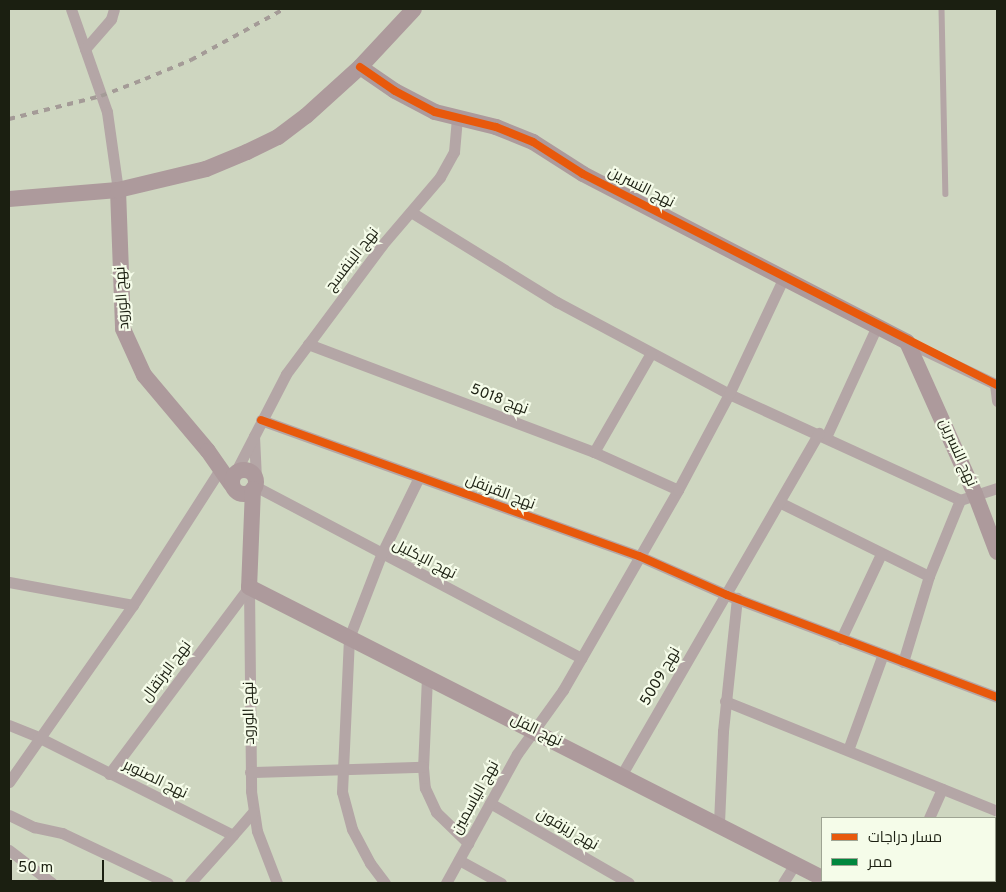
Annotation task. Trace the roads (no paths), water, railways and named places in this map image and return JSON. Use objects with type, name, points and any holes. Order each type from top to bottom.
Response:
[{"type":"street","points":[[71,9],[107,112],[118,190]]},
{"type":"street","points":[[85,49],[111,19],[114,9]]},
{"type":"street","points":[[9,199],[118,190],[206,169],[270,140],[306,116],[360,67],[414,9]]},
{"type":"street","name":"نهج النسرين","points":[[360,67],[395,91],[435,112],[456,116],[533,142],[583,174],[907,342],[968,497],[997,552]]},
{"type":"street","name":"نهج البنفسج","points":[[9,782],[38,737],[133,605],[242,478],[254,435],[286,374],[440,177],[454,152],[456,116]]},
{"type":"street","name":"نهج الورود","points":[[118,190],[123,329],[144,375],[201,442],[242,478],[250,538],[250,772],[253,812],[263,850],[277,883]]},
{"type":"street","points":[[411,212],[557,302],[729,394],[968,497],[997,488]]},
{"type":"street","name":"نهج الياسمين","points":[[446,883],[490,802],[581,658],[678,490],[729,394],[784,277]]},
{"type":"street","name":"نهج 5009","points":[[622,774],[732,597],[781,503],[822,435],[877,326]]},
{"type":"street","points":[[907,342],[996,384],[997,401]]},
{"type":"street","name":"نهج 5018","points":[[308,344],[594,452],[678,490]]},
{"type":"street","points":[[594,452],[651,353]]},
{"type":"street","name":"نهج القرنفل","points":[[262,420],[639,556],[732,597],[997,697]]},
{"type":"street","points":[[242,478],[254,435]]},
{"type":"street","points":[[385,883],[370,863],[352,829],[346,811],[341,771],[349,638],[381,555],[419,477]]},
{"type":"street","name":"نهج الإكليل","points":[[242,478],[381,555],[581,658]]},
{"type":"street","points":[[903,662],[929,576],[968,497]]},
{"type":"street","points":[[781,503],[881,554],[929,576]]},
{"type":"street","points":[[841,639],[881,554]]},
{"type":"street","points":[[9,582],[133,605]]},
{"type":"street","name":"نهج الفل","points":[[249,587],[622,774],[821,877]]},
{"type":"street","name":"نهج البرتقال","points":[[109,774],[249,587]]},
{"type":"street","points":[[718,823],[732,597]]},
{"type":"street","points":[[848,750],[884,654]]},
{"type":"street","points":[[427,677],[423,767],[430,802],[468,843]]},
{"type":"street","points":[[725,701],[997,811]]},
{"type":"street","name":"نهج الصنوبر","points":[[9,725],[38,737],[233,835]]},
{"type":"street","points":[[250,772],[341,771],[423,767]]},
{"type":"street","points":[[929,817],[942,789]]},
{"type":"street","name":"نهج زيزفون","points":[[490,802],[629,883]]},
{"type":"street","points":[[190,883],[253,812]]},
{"type":"street","points":[[9,815],[34,827],[62,833],[168,883]]},
{"type":"street","points":[[9,850],[52,883]]},
{"type":"street","points":[[459,860],[501,883]]},
{"type":"street","points":[[784,883],[795,864]]},
{"type":"lane","points":[[942,9],[946,194]]},
{"type":"railway","points":[[9,119],[101,96],[145,79],[191,60],[284,9]]}]
